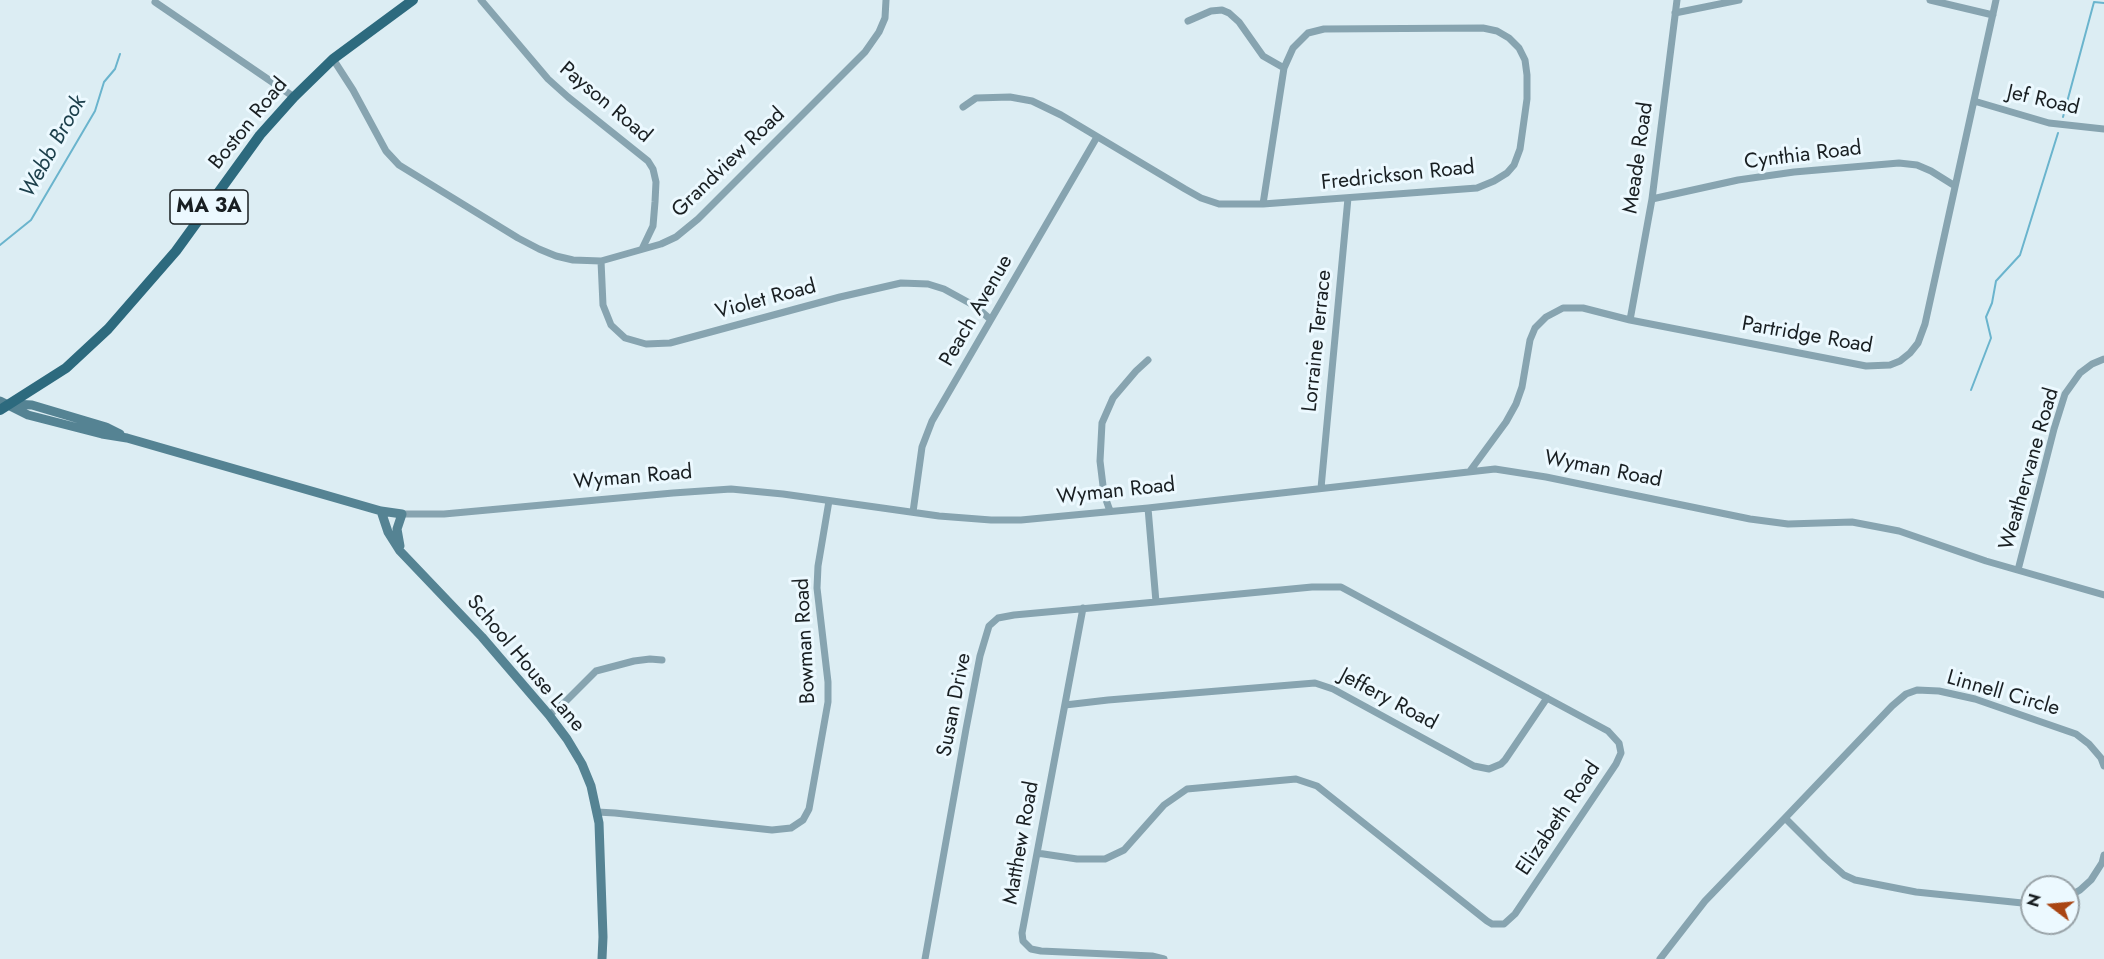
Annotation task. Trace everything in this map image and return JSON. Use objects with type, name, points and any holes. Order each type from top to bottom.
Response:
[{"type":"main road","name":"Boston Road","points":[[3,405],[66,368],[108,329],[176,251],[260,135],[294,97],[333,59],[413,0]]},
{"type":"street","name":"Payson Road","points":[[481,0],[548,78],[568,97],[648,160],[656,182],[655,202],[653,226],[642,249]]},
{"type":"street","name":"Grandview Road","points":[[333,59],[353,90],[386,151],[399,165],[539,249],[573,260],[601,261],[676,237],[698,219],[865,52],[879,32],[885,18],[886,0]]},
{"type":"street","name":"Meade Road","points":[[1630,320],[1652,199],[1677,0]]},
{"type":"street","points":[[1675,13],[1738,0]]},
{"type":"street","points":[[1930,0],[1993,15]]},
{"type":"street","name":"Partridge Road","points":[[1470,471],[1512,414],[1522,387],[1530,340],[1540,322],[1554,311],[1573,307],[1593,310],[1630,320],[1866,366],[1884,366],[1895,363],[1910,353],[1921,337],[1996,0]]},
{"type":"street","points":[[155,2],[294,97]]},
{"type":"street","points":[[1188,21],[1211,11],[1222,10],[1229,13],[1239,22],[1263,56],[1284,68]]},
{"type":"street","name":"Fredrickson Road","points":[[963,107],[976,98],[1010,97],[1032,101],[1061,115],[1201,198],[1229,205],[1263,204],[1477,188],[1507,173],[1514,165],[1520,149],[1527,99],[1525,60],[1519,48],[1497,31],[1483,28],[1324,29],[1312,31],[1303,36],[1290,52],[1284,68],[1263,204]]},
{"type":"street","name":"Jef Road","points":[[1974,101],[2049,123],[2104,129]]},
{"type":"street","name":"Peach Avenue","points":[[913,512],[922,447],[932,421],[1097,137]]},
{"type":"street","name":"Cynthia Road","points":[[1652,199],[1679,192],[1794,172],[1899,163],[1917,165],[1955,186]]},
{"type":"street","name":"Lorraine Terrace","points":[[1321,488],[1348,198]]},
{"type":"street","name":"Violet Road","points":[[601,261],[603,305],[611,325],[625,338],[646,344],[670,343],[900,283],[928,284],[944,289],[975,306],[990,319]]},
{"type":"street","name":"Weathervane Road","points":[[2018,570],[2065,394],[2080,373],[2104,359]]},
{"type":"street","points":[[1110,511],[1104,494],[1100,461],[1102,423],[1113,398],[1148,360]]},
{"type":"street","name":"Wyman Road","points":[[3,405],[28,415],[82,430],[128,438],[381,511],[402,514],[444,513],[714,490],[783,494],[913,512],[992,520],[1021,520],[1495,469],[1750,519],[1788,524],[1852,522],[1879,527],[1917,536],[2104,596]]},
{"type":"street","name":"Bowman Road","points":[[597,812],[772,830],[791,828],[803,820],[810,803],[828,702],[828,682],[817,588],[818,566],[829,501]]},
{"type":"street","points":[[1148,508],[1156,602]]},
{"type":"street","name":"School House Lane","points":[[381,511],[388,532],[400,551],[482,636],[549,715],[582,764],[591,786],[600,837],[602,959]]},
{"type":"street","points":[[400,551],[398,529],[402,514]]},
{"type":"street","name":"Elizabeth Road","points":[[1037,853],[1077,859],[1105,859],[1124,850],[1164,805],[1187,789],[1296,779],[1317,786],[1487,921],[1498,925],[1504,924],[1515,914],[1616,764],[1621,753],[1616,738],[1608,731],[1341,587],[1312,587],[1156,602]]},
{"type":"street","name":"Susan Drive","points":[[925,959],[968,718],[986,634],[992,622],[1003,616],[1156,602]]},
{"type":"street","name":"Matthew Road","points":[[1083,608],[1022,933],[1023,941],[1028,947],[1041,951],[1152,956],[1164,959]]},
{"type":"street","points":[[549,715],[596,671],[650,658],[662,660]]},
{"type":"street","name":"Jeffery Road","points":[[1065,705],[1315,683],[1333,688],[1474,766],[1489,769],[1505,760],[1547,698]]},
{"type":"street","name":"Linnell Circle","points":[[1660,959],[1705,901],[1906,694],[1917,690],[1939,691],[1975,699],[2076,734],[2089,744],[2101,758],[2104,766]]},
{"type":"street","points":[[1785,818],[1844,875],[1855,880],[1916,892],[2020,903]]},
{"type":"street","points":[[2080,890],[2091,880],[2102,863],[2104,855]]},
{"type":"waterway","points":[[2063,117],[2094,2],[2104,3]]},
{"type":"waterway","name":"Webb Brook","points":[[0,245],[31,220],[95,111],[104,82],[115,69],[120,54]]},
{"type":"waterway","points":[[1971,390],[1991,338],[1986,317],[1992,303],[1996,281],[2020,255],[2058,133]]}]
